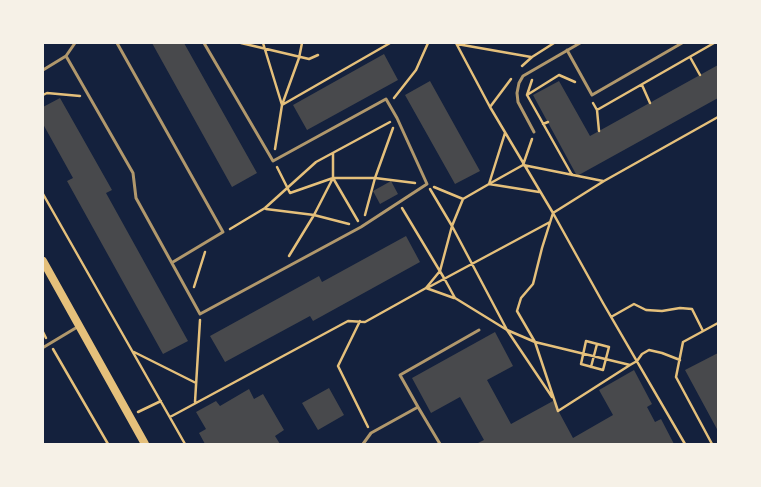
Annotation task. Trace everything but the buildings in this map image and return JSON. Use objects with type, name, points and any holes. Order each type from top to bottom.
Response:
[{"type":"main road","points":[[43,261],[145,444]]},
{"type":"lane","points":[[43,70],[66,56],[75,43]]},
{"type":"lane","points":[[117,43],[223,232],[173,262]]},
{"type":"lane","points":[[66,56],[133,173],[136,198],[173,262],[200,314],[361,227],[427,184],[397,118],[386,99],[273,161],[204,43]]},
{"type":"lane","points":[[534,132],[518,102],[517,93],[519,83],[523,76],[580,43]]},
{"type":"lane","points":[[567,50],[592,95],[682,43]]},
{"type":"lane","points":[[44,347],[79,326]]},
{"type":"lane","points":[[440,444],[400,375],[479,330]]},
{"type":"lane","points":[[363,444],[371,433],[418,407]]},
{"type":"path","points":[[240,43],[309,60],[318,55]]},
{"type":"path","points":[[263,43],[282,105]]},
{"type":"path","points":[[302,43],[282,105],[273,161],[290,193],[333,178],[375,178],[427,184],[463,199]]},
{"type":"path","points":[[282,105],[390,43]]},
{"type":"path","points":[[389,104],[416,70],[428,43]]},
{"type":"path","points":[[453,43],[532,57]]},
{"type":"path","points":[[457,43],[490,107],[685,444]]},
{"type":"path","points":[[543,43],[546,48]]},
{"type":"path","points":[[517,71],[532,57],[554,43]]},
{"type":"path","points":[[597,110],[714,43]]},
{"type":"path","points":[[690,57],[700,75]]},
{"type":"path","points":[[527,95],[559,75],[577,82]]},
{"type":"path","points":[[490,107],[513,77]]},
{"type":"path","points":[[534,77],[527,95],[572,175]]},
{"type":"path","points":[[642,85],[650,103]]},
{"type":"path","points":[[43,95],[47,93],[90,97]]},
{"type":"path","points":[[590,97],[597,110],[599,131]]},
{"type":"path","points":[[680,360],[650,350],[642,354],[630,365],[558,411],[535,342],[517,311],[521,298],[533,284],[552,213],[604,181],[718,117]]},
{"type":"path","points":[[223,232],[265,208],[316,162],[397,118]]},
{"type":"path","points":[[361,227],[375,178],[397,118]]},
{"type":"path","points":[[544,124],[548,122]]},
{"type":"path","points":[[523,165],[534,132]]},
{"type":"path","points":[[489,184],[505,133]]},
{"type":"path","points":[[281,270],[314,215],[333,178],[333,153]]},
{"type":"path","points":[[426,288],[440,271],[452,226],[463,199],[523,165],[604,181]]},
{"type":"path","points":[[333,178],[361,227]]},
{"type":"path","points":[[427,184],[452,226],[507,330],[555,400]]},
{"type":"path","points":[[489,184],[540,192]]},
{"type":"path","points":[[43,194],[185,444]]},
{"type":"path","points":[[399,202],[455,298]]},
{"type":"path","points":[[265,208],[314,215],[361,227]]},
{"type":"path","points":[[170,417],[195,402],[348,321],[365,322],[550,221]]},
{"type":"path","points":[[191,295],[208,242]]},
{"type":"path","points":[[426,288],[455,298],[507,330],[535,342],[630,365]]},
{"type":"path","points":[[611,316],[634,304],[646,310],[662,311],[680,308],[692,309],[703,331]]},
{"type":"path","points":[[195,402],[200,314]]},
{"type":"path","points":[[360,321],[338,366],[371,433]]},
{"type":"path","points":[[712,444],[676,378],[683,342],[718,323]]},
{"type":"path","points":[[43,332],[108,444]]},
{"type":"path","points":[[586,341],[597,344],[609,347],[603,370],[581,364],[586,341]]},
{"type":"path","points":[[591,367],[597,344]]},
{"type":"path","points":[[133,352],[196,383]]},
{"type":"path","points":[[130,417],[161,401]]}]
